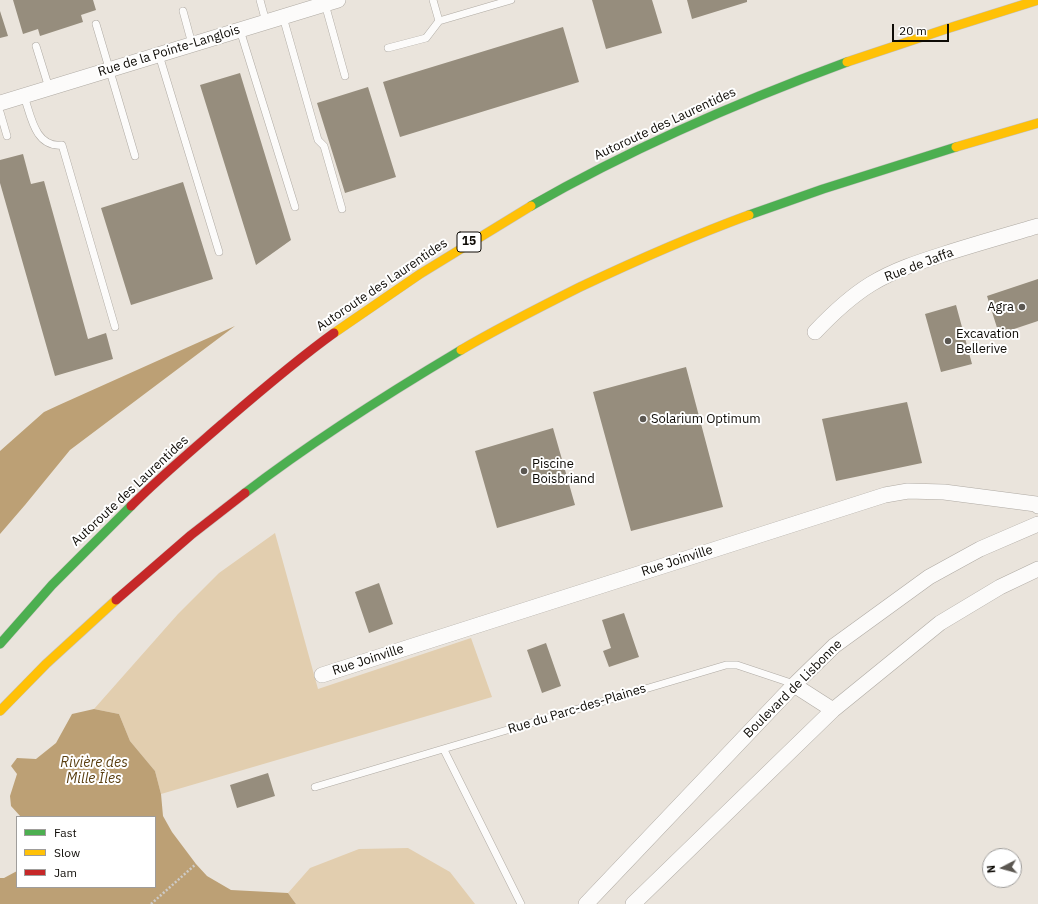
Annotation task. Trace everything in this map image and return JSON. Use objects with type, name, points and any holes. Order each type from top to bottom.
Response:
[{"type":"highway","name":"Autoroute des Laurentides","points":[[0,644],[43,593],[85,549],[133,503],[210,435],[316,347],[398,289],[478,236],[571,184],[637,150],[793,81],[892,46],[1038,0]]},
{"type":"highway","points":[[0,711],[61,650],[111,604],[171,552],[229,505],[284,464],[359,412],[476,341],[541,306],[595,280],[704,232],[814,191],[1038,123]]},
{"type":"street","name":"Rue de la Pointe-Langlois","points":[[0,103],[331,2]]},
{"type":"street","name":"Rue de Jaffa","points":[[815,332],[828,318],[852,297],[896,271],[960,249],[1038,226]]},
{"type":"street","name":"Rue Joinville","points":[[322,675],[885,495],[908,491],[944,492],[1036,504],[1038,506]]},
{"type":"street","name":"Boulevard de Lisbonne","points":[[586,904],[794,685],[834,646],[929,577],[980,549],[1038,524]]},
{"type":"street","points":[[633,904],[833,710],[940,623],[1000,587],[1038,569]]},
{"type":"street","name":"Rue du Parc-des-Plaines","points":[[794,685],[833,710]]},
{"type":"lane","points":[[260,0],[266,22]]},
{"type":"lane","points":[[433,0],[439,21]]},
{"type":"lane","points":[[388,48],[426,38],[439,21],[511,0]]},
{"type":"lane","points":[[331,2],[345,76]]},
{"type":"lane","points":[[183,11],[192,44]]},
{"type":"lane","points":[[283,17],[318,140],[324,146],[342,209]]},
{"type":"lane","points":[[96,24],[135,156]]},
{"type":"lane","points":[[240,30],[295,207]]},
{"type":"lane","points":[[36,46],[49,88]]},
{"type":"lane","points":[[159,55],[219,252]]},
{"type":"lane","points":[[24,96],[35,127],[42,140],[49,144],[62,145],[115,327]]},
{"type":"lane","points":[[0,112],[7,136]]},
{"type":"lane","name":"Rue du Parc-des-Plaines","points":[[315,788],[726,665],[737,665],[794,685]]},
{"type":"lane","points":[[444,750],[522,904]]},
{"type":"path","points":[[151,904],[196,864]]},
{"type":"shaded area","points":[[275,533],[318,689],[471,638],[492,697],[161,794],[155,771],[130,741],[119,714],[94,709],[178,614],[219,573]]},
{"type":"shaded area","points":[[408,848],[450,872],[475,904],[296,904],[288,893],[310,868],[359,849]]},
{"type":"water","points":[[235,326],[70,450],[0,534],[0,451],[44,412]]},
{"type":"water","name":"Rivière des Mille Îles","points":[[94,709],[119,714],[130,741],[155,771],[161,794],[163,816],[172,832],[207,876],[231,890],[288,893],[296,904],[0,904],[0,878],[4,878],[16,872],[16,888],[156,888],[156,816],[20,816],[11,806],[10,796],[17,774],[11,766],[17,758],[36,759],[56,743],[72,714]]},
{"type":"building","points":[[13,0],[93,0],[96,10],[81,15],[83,22],[40,36],[38,29],[23,34]]},
{"type":"building","points":[[592,0],[652,0],[662,33],[606,49]]},
{"type":"building","points":[[687,0],[747,0],[747,2],[692,19]]},
{"type":"building","points":[[0,11],[8,36],[0,38]]},
{"type":"building","points":[[563,27],[579,82],[400,137],[383,82]]},
{"type":"building","points":[[240,73],[291,240],[256,265],[200,85]]},
{"type":"building","points":[[368,87],[396,177],[345,193],[317,103]]},
{"type":"building","points":[[23,154],[31,184],[44,181],[88,339],[106,333],[113,359],[55,376],[0,183],[0,160]]},
{"type":"building","points":[[183,182],[213,279],[131,305],[101,208]]},
{"type":"building","points":[[1038,279],[1038,321],[999,334],[987,296]]},
{"type":"building","points":[[956,305],[972,364],[941,372],[925,314]]},
{"type":"building","points":[[686,367],[723,507],[631,531],[593,392]]},
{"type":"building","points":[[907,402],[922,463],[836,481],[822,419]]},
{"type":"building","points":[[553,428],[575,505],[497,528],[475,451]]},
{"type":"building","points":[[379,583],[393,624],[369,633],[355,592]]},
{"type":"building","points":[[624,613],[639,657],[609,667],[603,651],[611,648],[602,620]]},
{"type":"building","points":[[546,643],[561,686],[542,693],[527,650]]},
{"type":"building","points":[[268,773],[275,796],[237,808],[230,785]]},
{"type":"traffic: fast","points":[[531,206],[647,145],[686,127],[766,93],[847,62]]},
{"type":"traffic: fast","points":[[749,215],[823,189],[956,147]]},
{"type":"traffic: fast","points":[[245,493],[297,454],[351,418],[461,350]]},
{"type":"traffic: fast","points":[[0,644],[52,585],[131,506]]},
{"type":"traffic: slow","points":[[847,62],[1038,0]]},
{"type":"traffic: slow","points":[[956,147],[1038,123]]},
{"type":"traffic: slow","points":[[334,333],[420,274],[531,206]]},
{"type":"traffic: slow","points":[[461,350],[505,325],[580,287],[706,231],[749,215]]},
{"type":"traffic: slow","points":[[0,711],[46,664],[116,600]]},
{"type":"traffic: jam","points":[[131,506],[176,464],[249,401],[334,333]]},
{"type":"traffic: jam","points":[[116,600],[191,535],[245,493]]},
{"type":"place","name":"Agra","points":[[1022,307]]},
{"type":"place","name":"Excavation Bellerive","points":[[948,341]]},
{"type":"place","name":"Solarium Optimum","points":[[643,419]]},
{"type":"place","name":"Piscine Boisbriand","points":[[524,471]]}]
